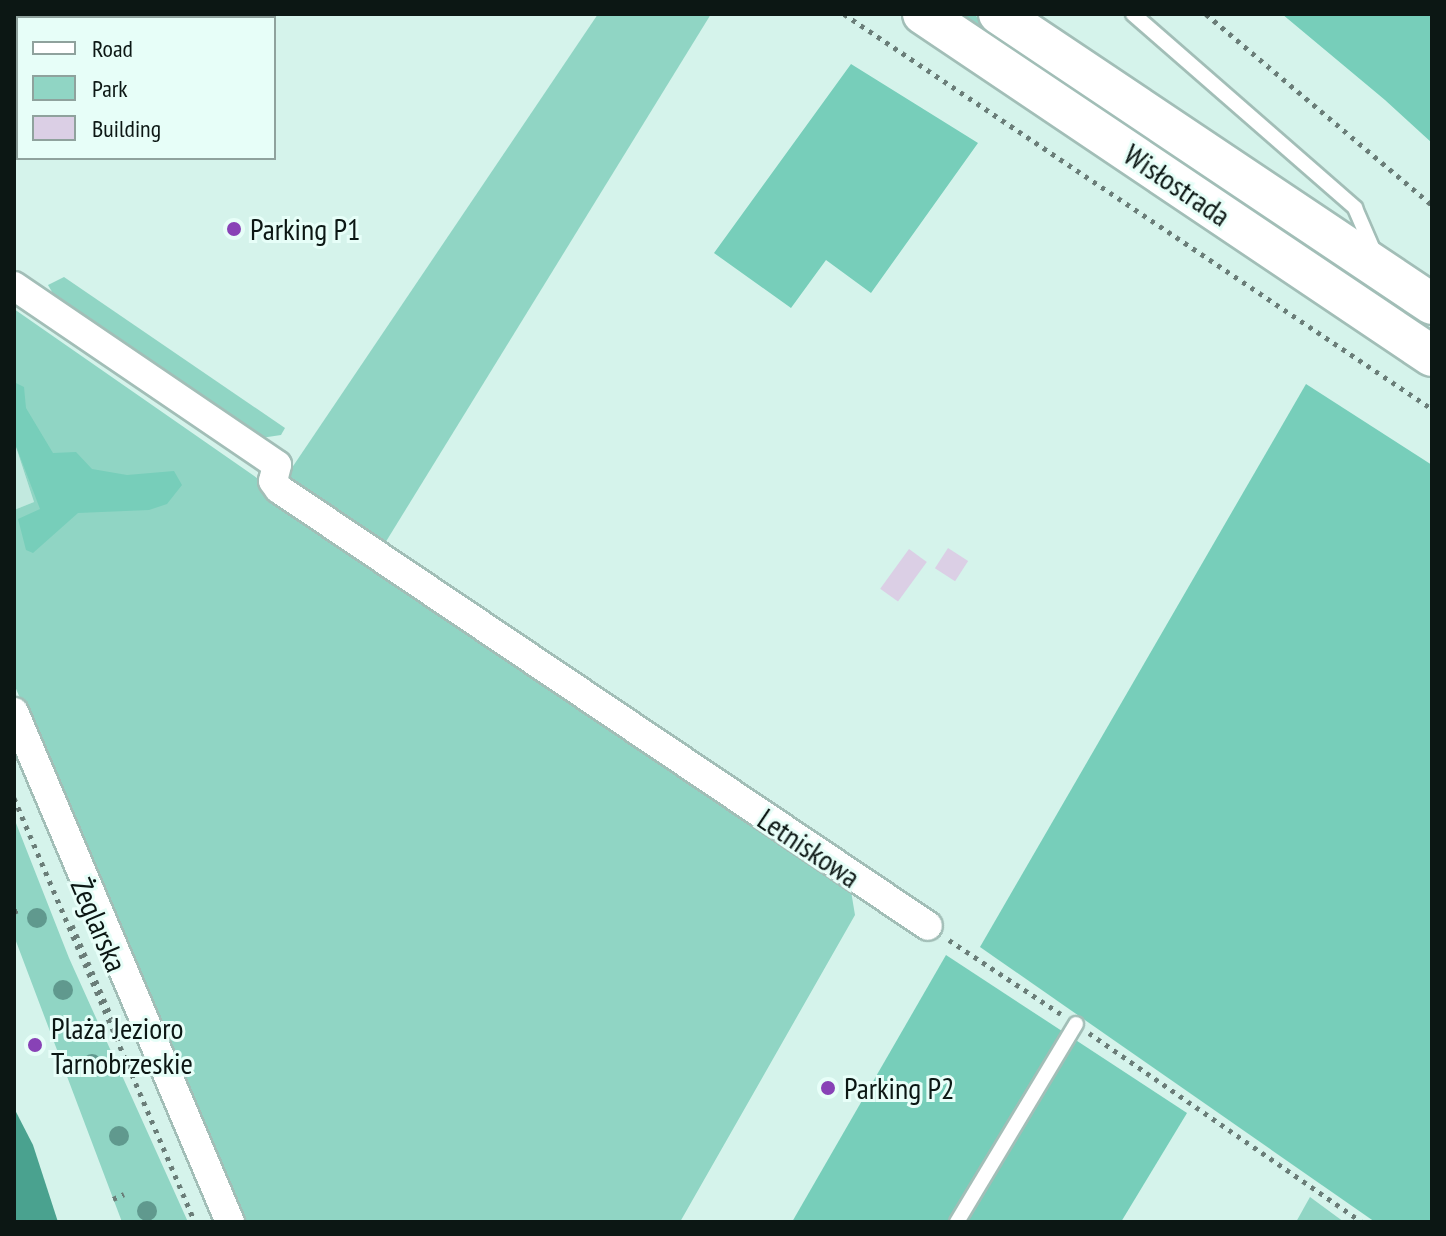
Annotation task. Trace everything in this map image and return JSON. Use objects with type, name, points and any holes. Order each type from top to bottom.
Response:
[{"type":"main road","name":"Wisłostrada","points":[[923,14],[1432,356]]},
{"type":"main road","name":"Wisłostrada","points":[[999,14],[1432,304]]},
{"type":"main road","points":[[1358,306],[1382,270]]},
{"type":"street","name":"Letniskowa","points":[[14,286],[277,465],[273,481],[279,489],[928,926]]},
{"type":"street","name":"Żeglarska","points":[[14,712],[230,1222]]},
{"type":"lane","points":[[1133,14],[1355,208],[1382,270]]},
{"type":"lane","points":[[957,1222],[1076,1024]]},
{"type":"path","points":[[844,14],[1432,409]]},
{"type":"path","points":[[1206,14],[1432,205]]},
{"type":"path","points":[[14,798],[77,960],[195,1222]]},
{"type":"path","points":[[928,926],[1076,1024],[1362,1222]]},
{"type":"path","points":[[113,1199],[124,1194]]},
{"type":"shaded area","points":[[1282,14],[1432,14],[1432,143],[1385,100]]},
{"type":"shaded area","points":[[851,64],[978,143],[871,293],[826,260],[791,308],[714,253]]},
{"type":"shaded area","points":[[14,382],[24,387],[26,408],[53,453],[76,452],[92,469],[127,475],[174,471],[182,485],[167,504],[149,510],[78,513],[33,553],[26,550],[18,519],[40,509],[14,441]]},
{"type":"shaded area","points":[[1306,384],[1432,465],[1432,1222],[1375,1222],[980,947]]},
{"type":"shaded area","points":[[14,441],[34,502],[14,510]]},
{"type":"shaded area","points":[[946,955],[1187,1113],[1121,1222],[792,1222]]},
{"type":"shaded area","points":[[14,1108],[33,1145],[58,1222],[14,1222]]},
{"type":"green space","points":[[598,14],[711,14],[382,548],[281,484]]},
{"type":"green space","points":[[950,14],[973,14],[1349,274],[1346,276]]},
{"type":"green space","points":[[64,277],[285,428],[281,435],[261,438],[55,297],[48,285]]},
{"type":"green space","points":[[14,309],[851,891],[855,915],[680,1222],[242,1222],[14,684],[14,510],[34,502],[14,441]]},
{"type":"green space","points":[[14,818],[69,958],[188,1222],[122,1222],[14,936]]},
{"type":"green space","points":[[1310,1197],[1344,1222],[1296,1222]]},
{"type":"building","points":[[948,548],[968,561],[955,581],[935,568]]},
{"type":"building","points":[[909,549],[927,562],[898,602],[880,589]]},
{"type":"place","name":"Parking P1","points":[[234,229]]},
{"type":"place","name":"Plaża Jezioro Tarnobrzeskie","points":[[35,1045]]},
{"type":"place","name":"Parking P2","points":[[828,1088]]}]
